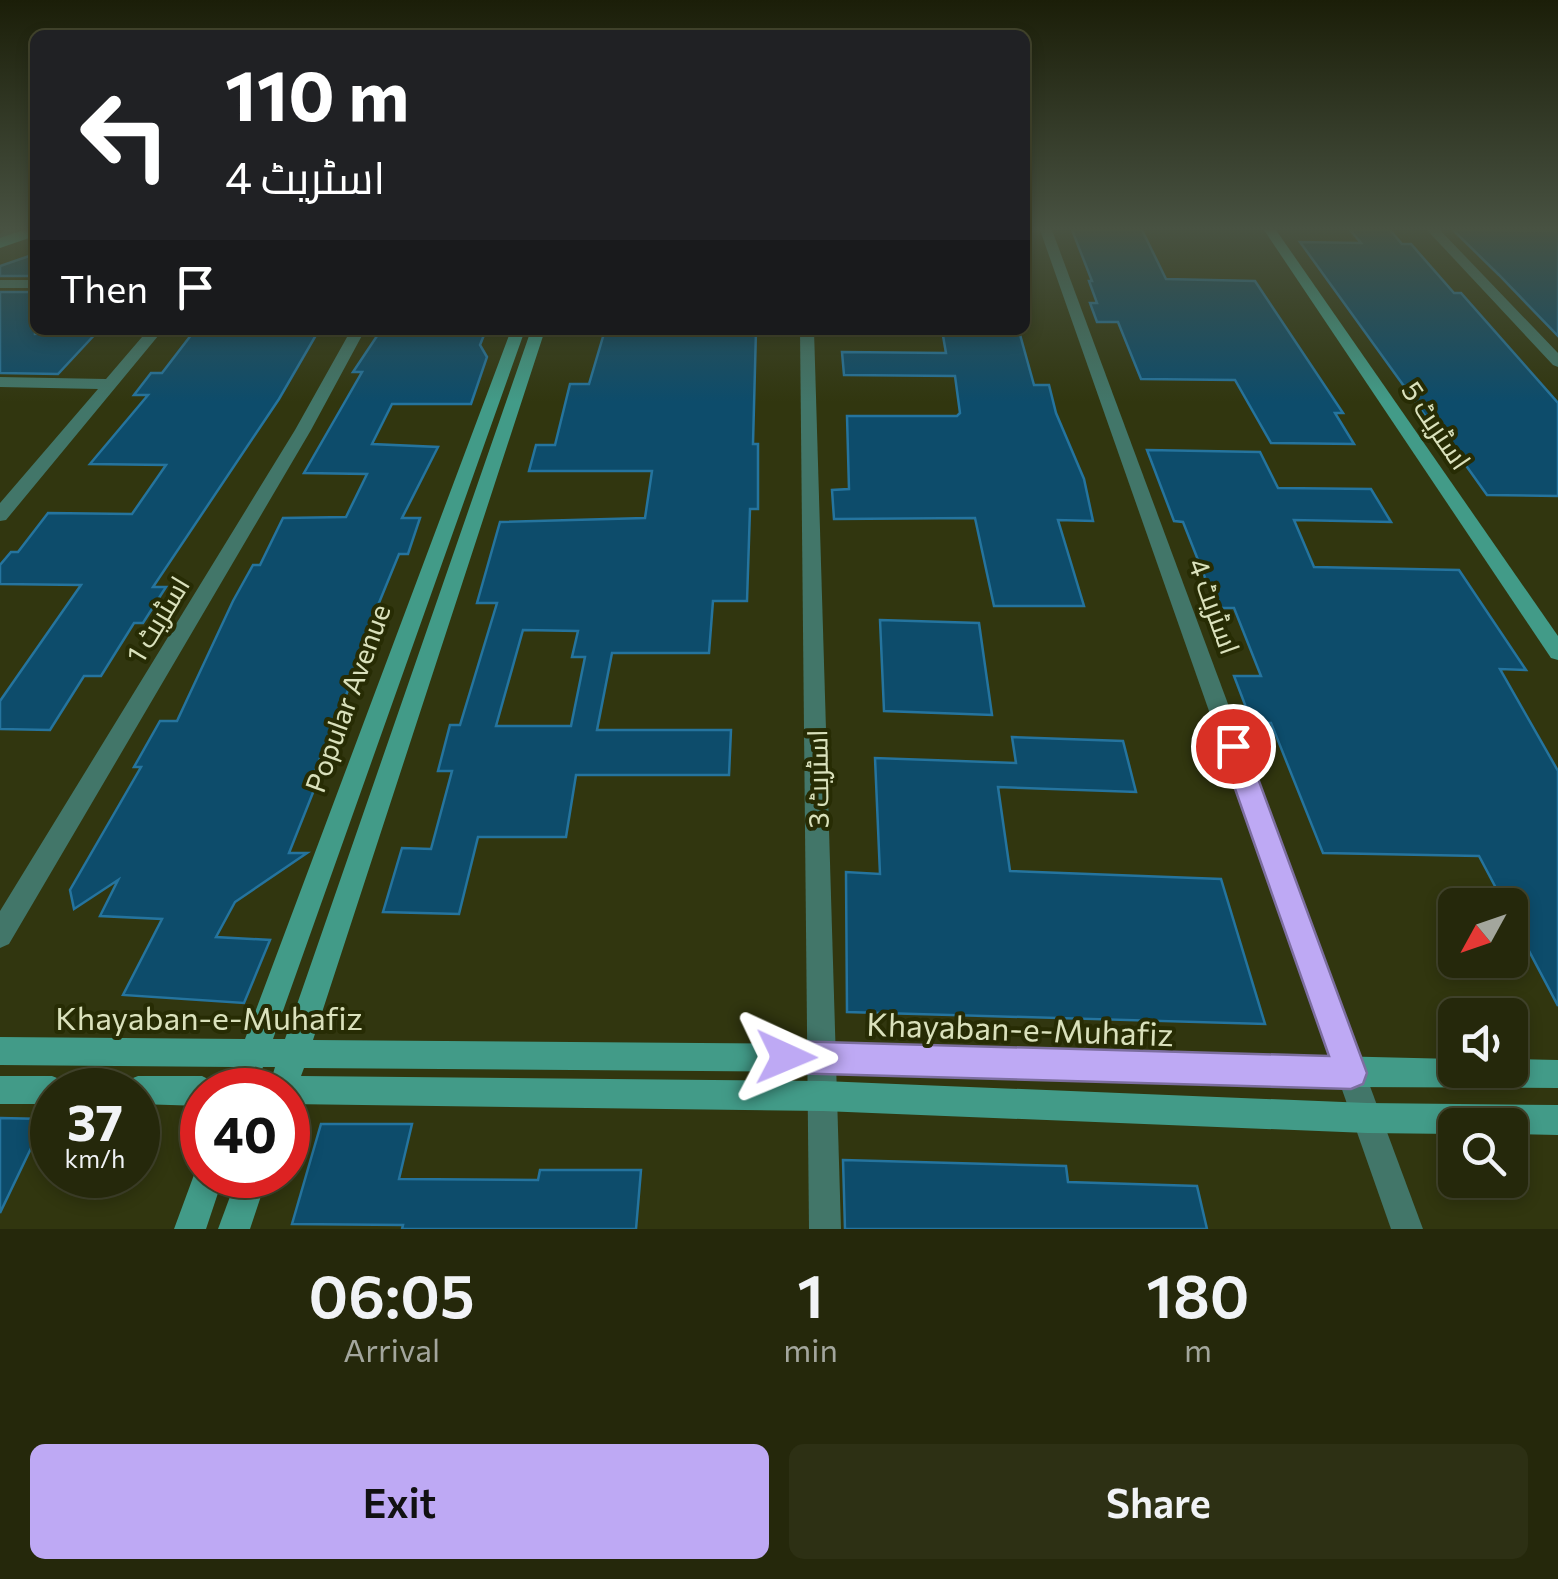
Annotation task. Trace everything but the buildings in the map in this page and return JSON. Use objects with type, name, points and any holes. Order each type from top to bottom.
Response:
[{"type":"street","name":"اسٹریٹ 4","points":[[1067,287],[1407,1229]]},
{"type":"street","name":"اسٹریٹ 5","points":[[1309,287],[1558,652]]},
{"type":"street","points":[[1488,287],[1558,362]]},
{"type":"street","points":[[0,515],[152,335]]},
{"type":"street","name":"اسٹریٹ 1","points":[[0,935],[293,447],[355,335]]},
{"type":"street","name":"Popular Avenue","points":[[250,1068],[516,335]]},
{"type":"street","points":[[291,1068],[536,335]]},
{"type":"street","name":"اسٹریٹ 3","points":[[807,335],[824,1058],[824,1229]]},
{"type":"street","points":[[0,382],[109,384]]},
{"type":"street","name":"Khayaban-e-Muhafiz","points":[[0,1052],[824,1058],[1351,1073],[1558,1074]]},
{"type":"street","points":[[0,1090],[30,1090]]},
{"type":"street","points":[[310,1090],[823,1096],[1368,1118],[1558,1120]]},
{"type":"street","points":[[190,1229],[201,1198]]},
{"type":"street","points":[[234,1229],[245,1198]]},
{"type":"route","points":[[786,1057],[1351,1073],[1233,746]]}]
